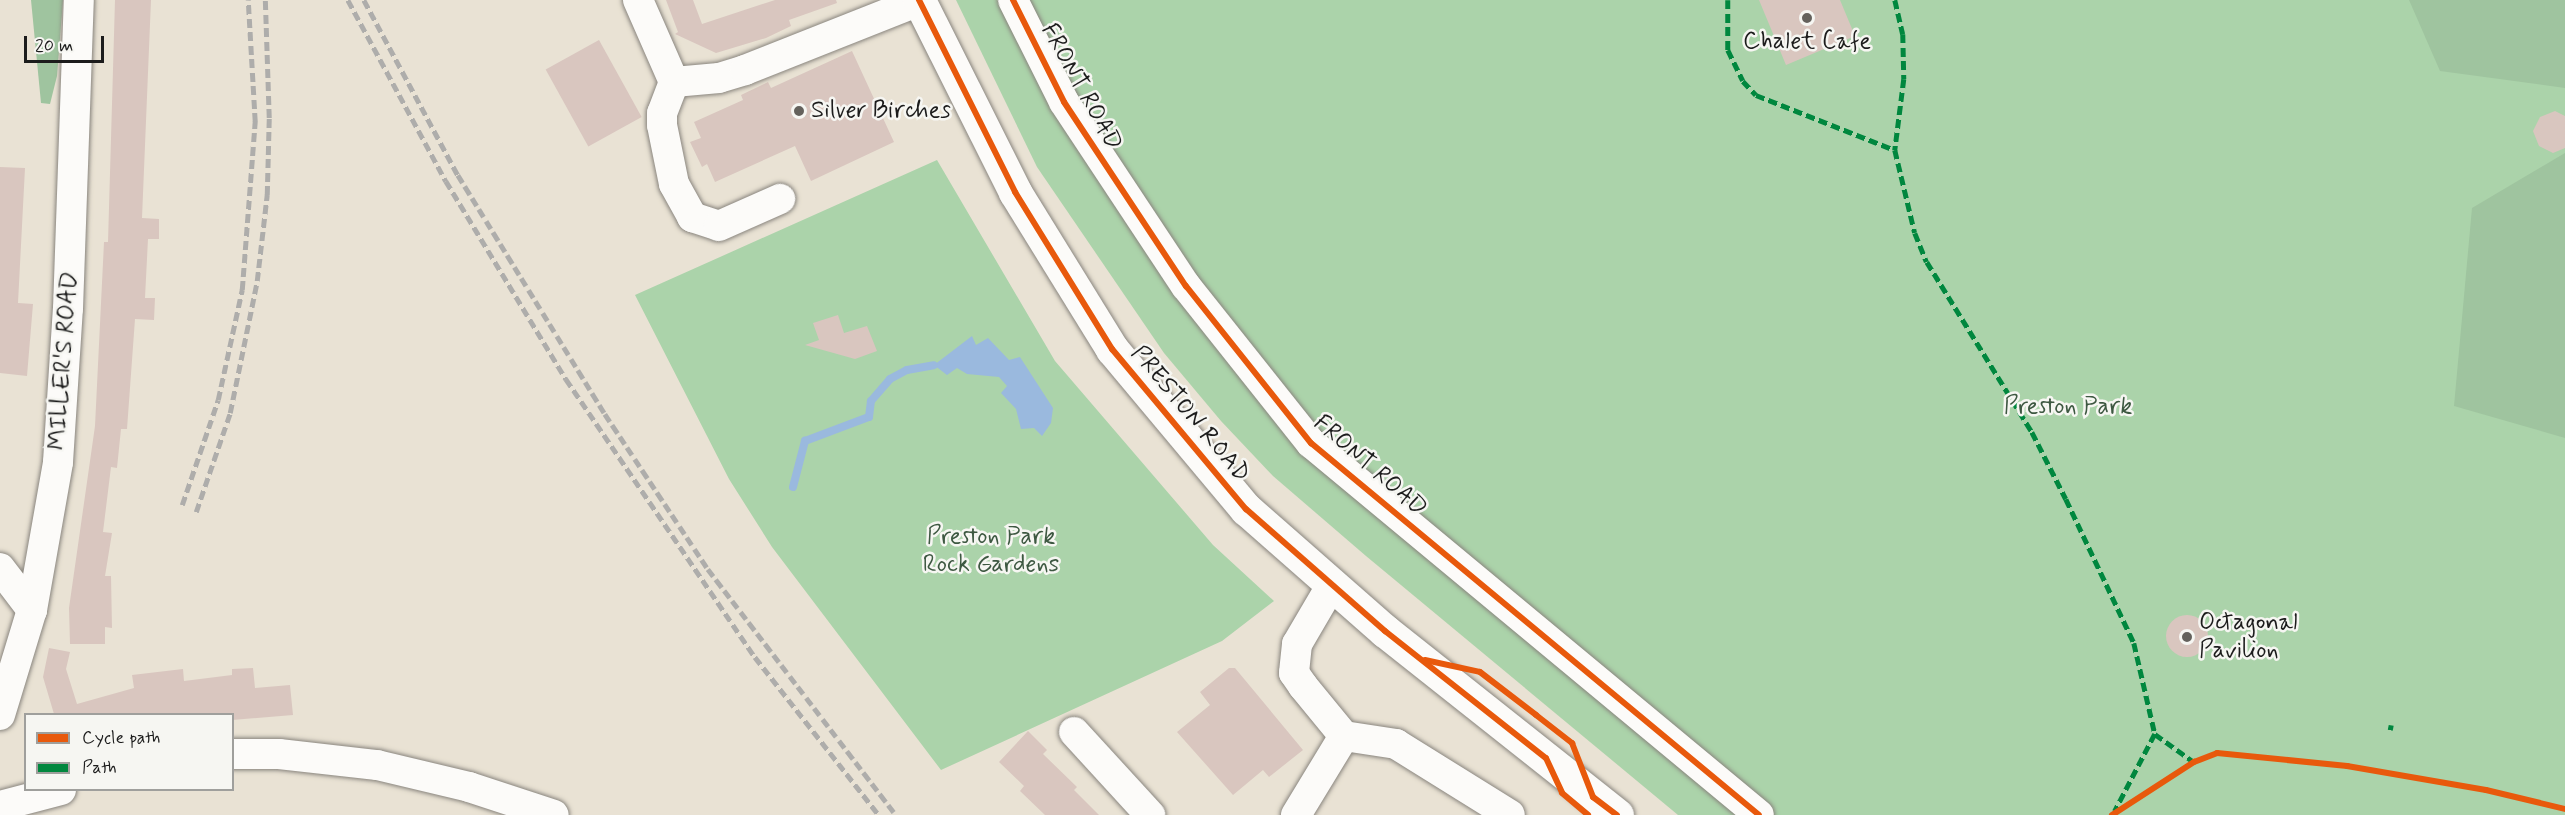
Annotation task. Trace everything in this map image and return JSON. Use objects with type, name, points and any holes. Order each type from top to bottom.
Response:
[{"type":"highway","name":"PRESTON ROAD","points":[[919,1],[1015,192],[1112,349],[1246,509],[1331,586],[1617,815]]},
{"type":"street","name":"MILLER'S ROAD","points":[[0,716],[32,610],[58,462],[68,309],[79,0]]},
{"type":"street","points":[[638,0],[674,82],[662,113],[662,125],[674,184],[692,217],[719,226],[780,199]]},
{"type":"street","name":"FRONT ROAD","points":[[1013,0],[1064,102],[1186,286],[1311,443],[1759,815]]},
{"type":"street","points":[[674,82],[719,78],[745,70],[919,1]]},
{"type":"street","points":[[0,568],[32,610]]},
{"type":"street","points":[[1331,586],[1297,644],[1294,673],[1344,736],[1396,744],[1510,815]]},
{"type":"street","points":[[1074,732],[1150,815]]},
{"type":"street","points":[[1296,815],[1344,736]]},
{"type":"street","points":[[234,754],[279,754],[377,765],[469,787],[554,815]]},
{"type":"street","points":[[0,806],[54,791]]},
{"type":"green space","points":[[31,0],[63,0],[57,76],[50,104],[41,103]]},
{"type":"green space","name":"Preston Park","points":[[956,0],[2565,0],[2565,815],[1678,815],[1273,476],[1221,421],[1164,353],[1037,167]]},
{"type":"green space","points":[[2409,0],[2565,0],[2565,88],[2440,71]]},
{"type":"green space","points":[[2565,153],[2565,438],[2454,406],[2472,208]]},
{"type":"green space","name":"Preston Park Rock Gardens","points":[[937,160],[1055,361],[1213,545],[1274,601],[1222,641],[941,770],[772,547],[729,479],[635,295]]},
{"type":"water","points":[[972,336],[976,345],[988,338],[1009,360],[1020,357],[1053,408],[1051,423],[1042,436],[1034,428],[1021,429],[1016,409],[1001,393],[1007,386],[999,377],[967,374],[957,368],[947,375],[934,365]]},
{"type":"building","points":[[115,0],[151,0],[142,218],[159,219],[159,239],[148,239],[145,298],[155,298],[154,320],[135,319],[127,429],[121,429],[117,468],[111,467],[103,532],[112,533],[105,576],[111,576],[112,628],[105,627],[105,644],[70,644],[69,608],[95,426],[104,242],[108,242]]},
{"type":"building","points":[[666,0],[693,0],[702,24],[775,0],[836,0],[837,3],[789,20],[791,26],[766,38],[716,53],[675,34],[678,32]]},
{"type":"building","name":"Chalet Cafe","points":[[1759,0],[1840,0],[1855,36],[1786,65]]},
{"type":"building","points":[[599,40],[642,117],[588,147],[546,70]]},
{"type":"building","name":"Silver Birches","points":[[852,51],[894,142],[811,181],[795,146],[715,182],[707,164],[702,167],[690,142],[701,138],[694,122],[743,100],[741,95],[768,82],[771,88]]},
{"type":"building","points":[[2555,111],[2565,116],[2565,148],[2553,153],[2539,146],[2533,131],[2540,117]]},
{"type":"building","points":[[0,167],[25,168],[18,303],[33,304],[27,376],[0,373]]},
{"type":"building","points":[[838,315],[844,333],[867,326],[877,351],[855,359],[805,345],[819,340],[813,323]]},
{"type":"building","name":"Octagonal Pavilion","points":[[2187,615],[2202,621],[2208,636],[2202,651],[2187,657],[2172,651],[2166,636],[2172,621]]},
{"type":"building","points":[[49,648],[70,652],[66,669],[77,704],[134,688],[132,675],[183,669],[184,681],[232,675],[232,669],[253,668],[255,688],[290,685],[293,715],[234,720],[234,713],[54,713],[43,677]]},
{"type":"building","points":[[1229,668],[1235,668],[1303,750],[1269,777],[1263,770],[1233,795],[1177,732],[1210,705],[1200,692]]},
{"type":"building","points":[[1028,731],[1047,750],[1043,754],[1077,787],[1074,790],[1099,815],[1045,815],[1020,791],[1024,786],[999,762]]},
{"type":"waterway","points":[[793,487],[805,441],[869,417],[871,401],[890,379],[907,370],[934,365]]},
{"type":"railway","points":[[182,505],[218,400],[242,290],[255,122],[248,0]]},
{"type":"railway","points":[[196,512],[230,413],[257,281],[267,195],[269,118],[265,0]]},
{"type":"railway","points":[[348,0],[446,181],[566,379],[755,657],[879,815]]},
{"type":"railway","points":[[364,0],[458,175],[605,414],[708,569],[896,815]]},
{"type":"marked path","points":[[1728,0],[1728,50],[1743,81],[1756,95],[1895,150],[1915,233],[1927,262],[2032,432],[2066,499],[2134,643],[2155,734],[2115,811]]},
{"type":"marked path","points":[[1895,0],[1903,34],[1904,79],[1895,150]]},
{"type":"marked path","points":[[2390,730],[2391,725]]},
{"type":"marked path","points":[[2155,734],[2194,762]]},
{"type":"cycle path","points":[[919,0],[1015,192],[1112,349],[1246,509],[1385,631],[1546,758],[1562,793],[1588,815]]},
{"type":"cycle path","points":[[1013,0],[1064,102],[1186,286],[1311,443],[1759,815]]},
{"type":"cycle path","points":[[1425,660],[1480,672],[1572,743],[1593,797],[1617,815]]},
{"type":"cycle path","points":[[2112,815],[2194,762],[2217,753],[2347,766],[2486,790],[2565,809]]},
{"type":"place","name":"Chalet Cafe","points":[[1807,18]]},
{"type":"place","name":"Silver Birches","points":[[799,111]]},
{"type":"place","name":"Octagonal Pavilion","points":[[2187,637]]}]
